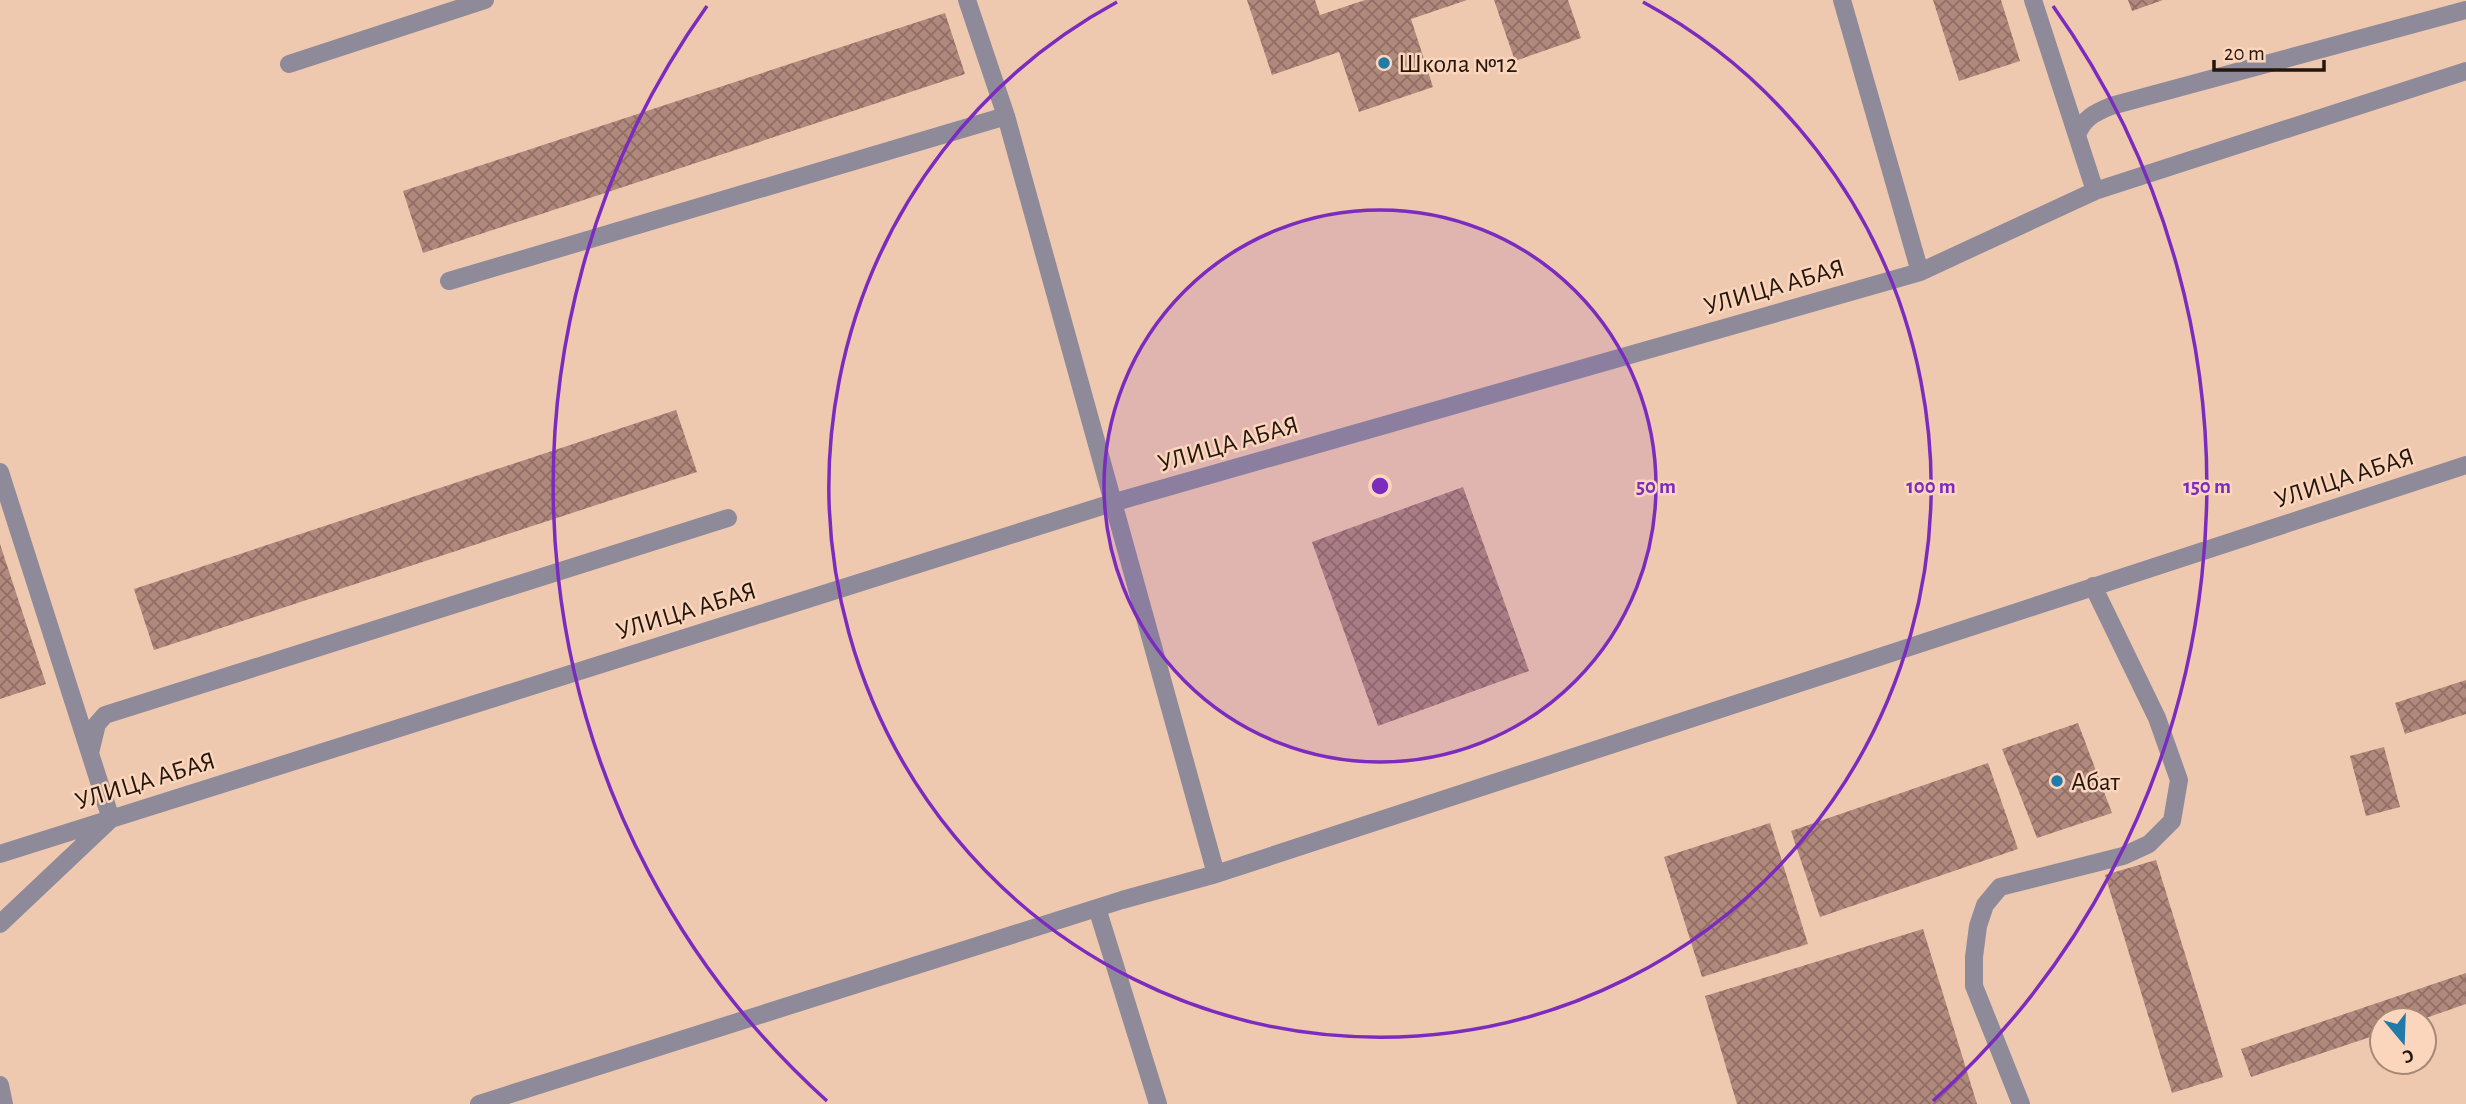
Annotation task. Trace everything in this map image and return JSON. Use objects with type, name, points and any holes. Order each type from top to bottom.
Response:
[{"type":"street","points":[[289,64],[485,0]]},
{"type":"street","points":[[967,0],[1006,116],[1216,874]]},
{"type":"street","points":[[1842,0],[1920,272]]},
{"type":"street","points":[[2033,0],[2095,191]]},
{"type":"street","points":[[2077,135],[2083,122],[2094,113],[2111,106],[2466,10]]},
{"type":"street","name":"УЛИЦА АБАЯ","points":[[0,854],[1112,503],[1920,272],[2095,191],[2466,71]]},
{"type":"street","points":[[449,281],[1006,116]]},
{"type":"street","name":"УЛИЦА АБАЯ","points":[[479,1104],[1097,908],[1216,874],[2466,465]]},
{"type":"street","points":[[0,472],[111,819],[0,924]]},
{"type":"street","points":[[90,753],[97,724],[105,715],[729,518]]},
{"type":"street","points":[[2021,1104],[1974,986],[1978,926],[1985,905],[2000,887],[2123,856],[2149,844],[2172,821],[2179,780],[2157,718],[2093,586]]},
{"type":"street","points":[[1097,908],[1158,1104]]},
{"type":"street","points":[[0,1085],[4,1104]]},
{"type":"building","name":"Школа №12","points":[[1247,0],[1315,0],[1320,15],[1365,0],[1467,0],[1411,19],[1433,87],[1359,112],[1339,52],[1272,75]]},
{"type":"building","name":"Школа №12","points":[[1494,0],[1568,0],[1581,38],[1515,61]]},
{"type":"building","points":[[1933,0],[2001,0],[2020,61],[1959,81]]},
{"type":"building","points":[[2128,0],[2163,0],[2132,11]]},
{"type":"building","points":[[945,13],[965,74],[423,253],[403,191]]},
{"type":"building","points":[[676,410],[697,472],[154,650],[134,589]]},
{"type":"building","points":[[1463,487],[1529,671],[1378,726],[1312,542]]},
{"type":"building","points":[[0,544],[46,684],[0,699]]},
{"type":"building","points":[[2466,680],[2466,714],[2405,734],[2395,703]]},
{"type":"building","name":"Абат","points":[[2078,723],[2112,813],[2037,838],[2002,749]]},
{"type":"building","points":[[2384,747],[2400,807],[2366,816],[2350,756]]},
{"type":"building","points":[[1988,763],[2018,849],[1820,917],[1791,831]]},
{"type":"building","points":[[1770,823],[1808,944],[1702,977],[1664,857]]},
{"type":"building","points":[[2156,860],[2223,1077],[2172,1093],[2105,875]]},
{"type":"building","points":[[1923,929],[1977,1104],[1737,1104],[1705,996]]},
{"type":"building","points":[[2466,973],[2466,1004],[2438,1014],[2438,1006],[2368,1006]]},
{"type":"building","points":[[2368,1006],[2368,1038],[2251,1077],[2241,1049]]},
{"type":"place","name":"Школа №12","points":[[1384,63]]},
{"type":"place","name":"Абат","points":[[2057,781]]}]
